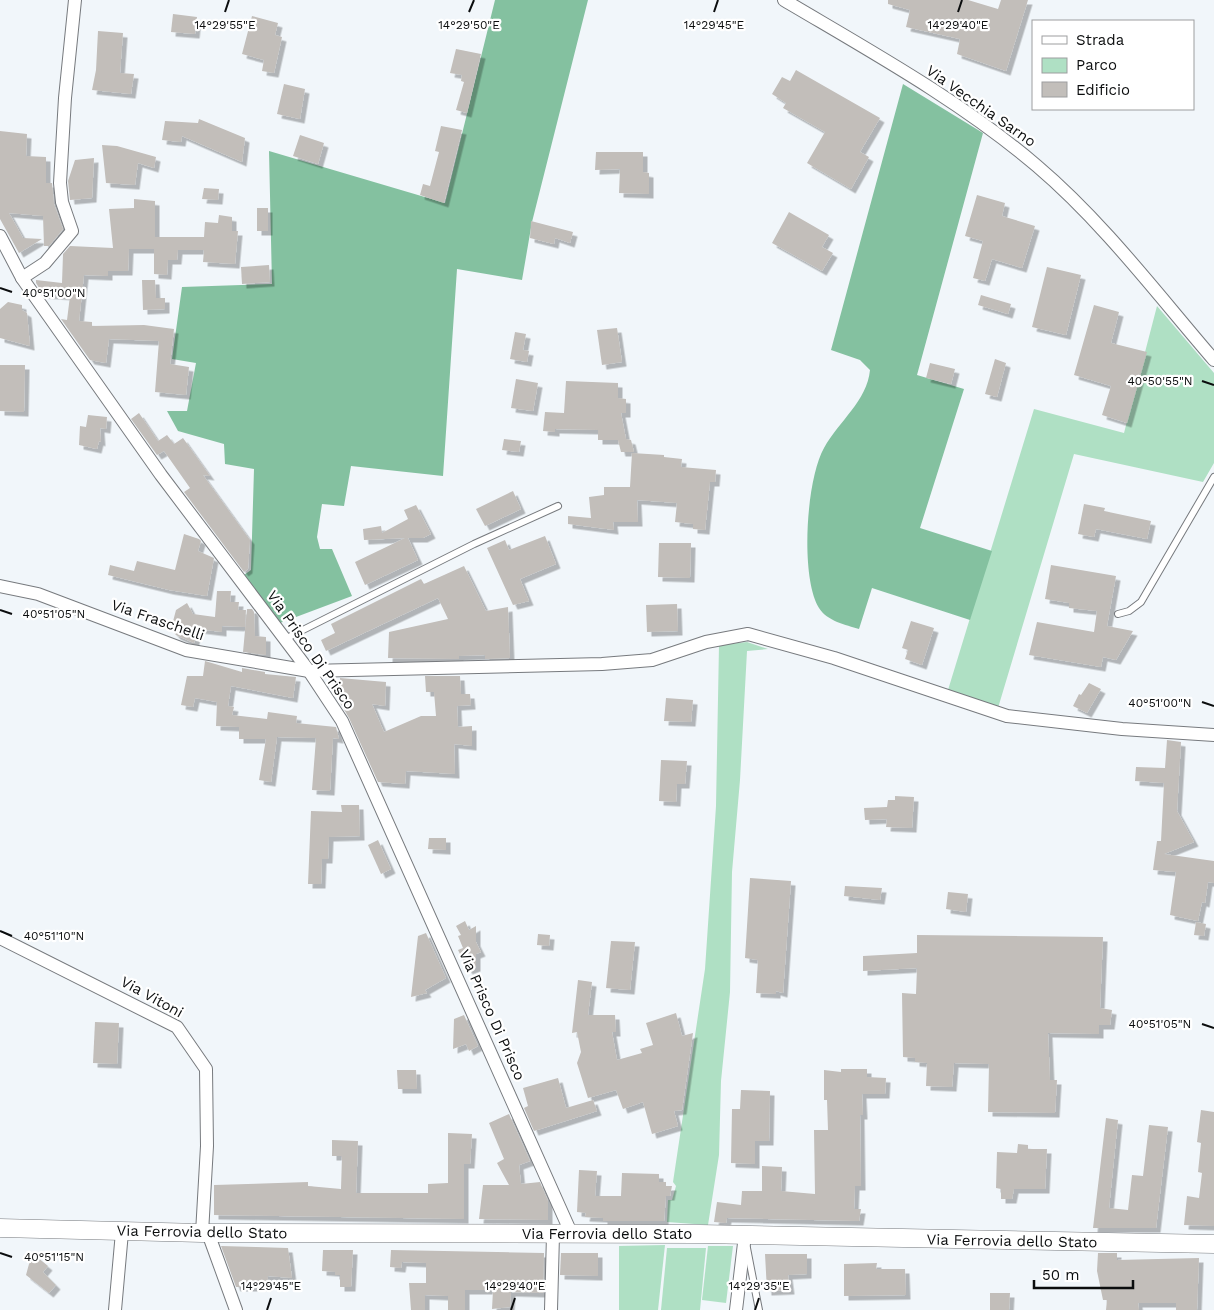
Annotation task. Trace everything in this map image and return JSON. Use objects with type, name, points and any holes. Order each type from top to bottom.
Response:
[{"type":"main road","name":"Via Ferrovia dello Stato","points":[[0,1228],[205,1233],[745,1235],[1214,1244]]},
{"type":"street","points":[[22,278],[45,262],[72,231],[62,202],[60,183],[65,98],[75,0]]},
{"type":"street","name":"Via Vecchia Sarno","points":[[784,0],[942,96],[998,134],[1038,167],[1077,203],[1214,360]]},
{"type":"street","name":"Via Prisco Di Prisco","points":[[0,236],[22,278],[161,475],[309,671],[342,721],[572,1235]]},
{"type":"street","name":"Via Fraschelli","points":[[0,586],[38,594],[186,650],[309,671],[602,664],[652,660],[706,642],[748,634],[834,658],[1007,716],[1122,729],[1214,734]]},
{"type":"street","name":"Via Vitoni","points":[[0,938],[176,1027],[206,1069],[205,1233]]},
{"type":"street","points":[[115,1310],[122,1232]]},
{"type":"street","points":[[205,1233],[236,1310]]},
{"type":"street","points":[[551,1310],[553,1235]]},
{"type":"street","points":[[736,1310],[745,1235]]},
{"type":"lane","points":[[1118,614],[1129,611],[1142,602],[1214,477]]},
{"type":"lane","points":[[285,639],[474,544],[558,506]]},
{"type":"lane","points":[[745,1235],[759,1310]]},
{"type":"green space","points":[[495,0],[588,0],[532,222],[522,280],[457,269],[443,476],[351,466],[344,506],[322,504],[317,537],[320,549],[332,549],[352,596],[280,623],[244,575],[251,570],[254,469],[225,464],[224,444],[178,431],[167,411],[187,411],[196,363],[172,359],[182,287],[272,284],[269,151],[445,203]]},
{"type":"green space","points":[[903,84],[983,133],[917,375],[964,389],[920,528],[992,551],[970,620],[872,588],[859,629],[837,622],[827,616],[819,608],[813,594],[807,552],[809,505],[818,463],[824,448],[858,401],[868,381],[870,370],[860,360],[831,350]]},
{"type":"green space","points":[[1157,306],[1214,373],[1214,463],[1203,482],[1074,454],[998,708],[948,690],[1034,409],[1124,433]]},
{"type":"green space","points":[[747,642],[768,649],[747,651],[740,780],[732,872],[730,992],[721,1081],[719,1155],[708,1225],[667,1222],[668,1200],[672,1200],[676,1186],[673,1182],[705,969],[716,806],[719,645]]},
{"type":"green space","points":[[665,1245],[658,1310],[619,1310],[619,1246]]},
{"type":"green space","points":[[708,1246],[733,1246],[726,1303],[702,1300]]},
{"type":"green space","points":[[667,1248],[706,1248],[700,1310],[661,1310]]},
{"type":"building","points":[[888,0],[968,0],[998,9],[1001,0],[1028,0],[1006,71],[957,54],[960,39],[906,27],[910,10],[888,4]]},
{"type":"building","points":[[173,14],[197,17],[195,34],[171,32]]},
{"type":"building","points":[[252,16],[278,23],[275,35],[282,37],[274,73],[262,71],[264,60],[242,54]]},
{"type":"building","points":[[98,31],[123,33],[120,73],[134,74],[131,94],[92,90],[96,70]]},
{"type":"building","points":[[456,49],[481,54],[467,113],[456,110],[464,82],[461,81],[462,75],[450,73]]},
{"type":"building","points":[[796,70],[880,118],[860,152],[869,157],[851,189],[807,163],[825,132],[783,108],[786,103],[772,94],[782,77],[790,81]]},
{"type":"building","points":[[284,84],[305,89],[300,119],[277,114]]},
{"type":"building","points":[[199,119],[245,138],[242,162],[182,136],[181,142],[162,140],[165,121],[198,123]]},
{"type":"building","points":[[441,126],[462,130],[444,203],[420,195],[423,184],[430,186],[439,152],[435,151]]},
{"type":"building","points":[[0,131],[27,134],[26,156],[46,157],[46,183],[52,183],[54,204],[63,229],[49,246],[44,246],[43,216],[9,213],[23,238],[42,239],[19,253],[0,219]]},
{"type":"building","points":[[300,135],[324,143],[318,164],[293,156]]},
{"type":"building","points":[[102,145],[117,146],[156,157],[154,168],[138,163],[135,185],[106,183]]},
{"type":"building","points":[[596,152],[643,152],[643,172],[649,173],[649,194],[619,193],[620,169],[595,170]]},
{"type":"building","points":[[94,158],[92,198],[70,200],[68,181],[75,160]]},
{"type":"building","points":[[204,188],[219,189],[218,200],[202,199]]},
{"type":"building","points":[[977,195],[1005,203],[1002,216],[1035,226],[1022,268],[992,259],[985,281],[973,278],[983,241],[965,236]]},
{"type":"building","points":[[134,199],[155,201],[155,237],[204,237],[205,222],[218,223],[219,215],[232,217],[232,231],[238,231],[235,264],[203,262],[204,250],[178,250],[177,260],[168,260],[167,275],[154,274],[154,249],[129,249],[128,271],[108,271],[108,276],[84,275],[79,321],[92,322],[92,326],[144,325],[174,329],[170,364],[189,367],[186,395],[155,392],[159,341],[109,339],[106,363],[90,360],[61,319],[67,320],[70,296],[43,294],[36,283],[36,280],[62,283],[63,254],[70,246],[113,248],[109,209],[134,208]]},
{"type":"building","points":[[257,208],[268,208],[268,231],[257,231]]},
{"type":"building","points":[[789,212],[829,235],[822,247],[833,253],[822,271],[772,243]]},
{"type":"building","points":[[531,221],[573,232],[570,243],[555,238],[554,244],[530,238]]},
{"type":"building","points":[[269,265],[270,282],[242,284],[241,267]]},
{"type":"building","points":[[1047,267],[1081,275],[1066,335],[1032,327]]},
{"type":"building","points":[[142,280],[155,280],[156,298],[165,298],[165,309],[143,310]]},
{"type":"building","points":[[981,295],[1011,304],[1008,314],[978,305]]},
{"type":"building","points":[[8,302],[22,305],[22,310],[27,313],[30,346],[0,338],[0,309]]},
{"type":"building","points":[[1094,305],[1119,312],[1111,343],[1147,352],[1127,423],[1102,415],[1111,386],[1074,375]]},
{"type":"building","points":[[617,328],[622,362],[602,365],[597,330]]},
{"type":"building","points":[[515,332],[526,334],[523,350],[529,351],[527,362],[510,359]]},
{"type":"building","points":[[995,359],[1006,363],[997,397],[985,394]]},
{"type":"building","points":[[930,363],[955,369],[951,384],[926,378]]},
{"type":"building","points":[[0,365],[25,365],[24,412],[0,411]]},
{"type":"building","points":[[516,379],[538,383],[533,411],[511,408]]},
{"type":"building","points":[[566,381],[618,383],[618,398],[626,399],[626,413],[621,413],[626,439],[631,440],[634,452],[621,452],[618,440],[598,440],[598,430],[555,429],[555,432],[543,431],[545,412],[564,413]]},
{"type":"building","points":[[139,413],[158,441],[167,435],[174,444],[183,438],[210,476],[203,475],[250,540],[248,569],[244,572],[184,492],[190,488],[164,451],[157,455],[131,419]]},
{"type":"building","points":[[88,415],[107,417],[106,429],[100,428],[101,442],[99,441],[97,449],[79,445],[80,426],[86,427]]},
{"type":"building","points":[[504,439],[521,441],[519,452],[502,450]]},
{"type":"building","points":[[632,453],[664,455],[664,457],[682,459],[681,467],[716,470],[715,482],[710,482],[705,530],[693,529],[693,524],[675,522],[677,503],[637,500],[638,522],[613,522],[614,530],[568,524],[568,516],[591,518],[589,497],[604,495],[604,487],[630,487]]},
{"type":"building","points":[[513,491],[521,509],[485,526],[476,509]]},
{"type":"building","points":[[1084,504],[1105,508],[1104,511],[1151,521],[1147,539],[1096,529],[1094,537],[1078,534]]},
{"type":"building","points":[[416,505],[431,534],[423,538],[408,538],[418,560],[365,585],[355,562],[405,538],[364,540],[363,529],[381,526],[382,533],[408,519],[404,510]]},
{"type":"building","points":[[184,534],[199,539],[201,541],[198,551],[214,558],[207,596],[169,590],[108,575],[110,565],[134,571],[137,561],[175,570]]},
{"type":"building","points":[[545,536],[556,564],[520,579],[529,601],[513,605],[487,548],[505,540],[509,550]]},
{"type":"building","points":[[659,543],[691,543],[690,578],[658,577]]},
{"type":"building","points":[[1051,565],[1116,576],[1107,626],[1133,631],[1116,660],[1103,657],[1101,667],[1029,655],[1037,622],[1094,632],[1097,611],[1069,608],[1069,603],[1045,599]]},
{"type":"building","points":[[464,566],[486,611],[508,607],[510,658],[485,659],[485,655],[459,656],[459,659],[388,658],[389,632],[448,619],[438,598],[326,651],[321,640],[335,633],[331,624],[421,579],[424,584]]},
{"type":"building","points":[[217,591],[231,591],[230,602],[239,602],[238,610],[246,610],[245,627],[222,626],[222,632],[198,629],[194,643],[176,635],[171,629],[176,610],[187,603],[193,614],[215,617]]},
{"type":"building","points":[[677,604],[678,631],[647,632],[646,605]]},
{"type":"building","points":[[247,609],[252,609],[254,612],[255,636],[266,637],[266,655],[243,652]]},
{"type":"building","points":[[911,621],[934,628],[922,665],[905,659],[908,650],[902,648]]},
{"type":"building","points":[[205,661],[242,672],[242,668],[265,672],[265,674],[296,677],[293,698],[231,686],[228,706],[234,707],[232,715],[267,719],[268,712],[297,716],[296,723],[336,727],[339,739],[333,738],[330,791],[312,790],[316,738],[277,737],[271,782],[259,780],[266,739],[239,739],[239,727],[216,726],[217,702],[195,698],[193,707],[181,705],[187,676],[203,676]]},
{"type":"building","points":[[425,676],[460,676],[461,694],[470,694],[471,705],[457,706],[458,727],[472,726],[472,746],[454,744],[455,774],[406,771],[405,784],[378,782],[349,718],[339,701],[340,678],[386,682],[385,706],[372,704],[384,732],[421,716],[436,716],[434,692],[426,692]]},
{"type":"building","points":[[1089,683],[1101,689],[1087,713],[1073,706],[1079,694],[1081,695]]},
{"type":"building","points":[[666,698],[693,700],[691,722],[664,721]]},
{"type":"building","points":[[1167,740],[1181,742],[1177,811],[1194,842],[1164,854],[1214,861],[1214,883],[1208,882],[1205,903],[1202,902],[1198,921],[1170,915],[1176,872],[1153,870],[1157,841],[1161,841],[1164,783],[1135,781],[1136,767],[1165,768]]},
{"type":"building","points":[[661,760],[687,761],[685,784],[677,784],[676,802],[659,801]]},
{"type":"building","points":[[895,796],[914,797],[912,828],[886,827],[887,819],[865,820],[864,808],[887,807],[888,800],[895,800]]},
{"type":"building","points":[[341,805],[359,805],[360,836],[329,837],[328,859],[322,859],[321,884],[308,884],[311,811],[342,812]]},
{"type":"building","points":[[429,838],[446,838],[446,850],[428,849]]},
{"type":"building","points":[[378,840],[391,869],[381,874],[368,845]]},
{"type":"building","points":[[750,878],[791,881],[783,993],[776,991],[776,994],[756,993],[758,960],[745,958]]},
{"type":"building","points":[[845,886],[882,888],[880,900],[844,896]]},
{"type":"building","points":[[948,892],[968,894],[966,912],[946,909]]},
{"type":"building","points":[[465,921],[469,930],[476,926],[476,942],[481,952],[476,954],[476,967],[468,970],[458,950],[463,948],[458,936],[461,935],[456,926]]},
{"type":"building","points":[[1196,922],[1206,924],[1204,936],[1194,935]]},
{"type":"building","points":[[426,933],[446,978],[425,990],[427,993],[411,997],[418,936]]},
{"type":"building","points":[[538,934],[550,935],[549,946],[537,945]]},
{"type":"building","points":[[917,935],[1103,937],[1100,1008],[1112,1010],[1110,1025],[1099,1025],[1099,1034],[1048,1033],[1050,1080],[1057,1080],[1055,1113],[988,1112],[989,1064],[954,1063],[952,1087],[926,1086],[927,1063],[915,1062],[915,1058],[903,1057],[902,993],[916,994],[917,968],[863,971],[863,956],[917,953]]},
{"type":"building","points":[[611,941],[635,942],[630,990],[606,988]]},
{"type":"building","points":[[578,980],[592,982],[588,1015],[615,1015],[616,1032],[612,1032],[617,1060],[642,1053],[640,1049],[653,1045],[646,1023],[676,1013],[682,1036],[693,1033],[682,1110],[674,1111],[678,1126],[652,1134],[643,1102],[623,1109],[616,1090],[588,1098],[577,1063],[581,1052],[577,1032],[572,1033]]},
{"type":"building","points":[[464,1015],[478,1046],[469,1051],[466,1044],[453,1049],[454,1019]]},
{"type":"building","points":[[95,1022],[119,1023],[117,1064],[93,1063]]},
{"type":"building","points":[[841,1069],[867,1069],[867,1077],[886,1078],[885,1094],[862,1094],[863,1115],[860,1115],[861,1186],[855,1186],[854,1209],[861,1209],[859,1221],[727,1218],[726,1223],[714,1222],[717,1202],[741,1205],[742,1191],[762,1191],[762,1166],[782,1167],[781,1191],[815,1194],[814,1130],[828,1130],[827,1100],[824,1100],[824,1070],[841,1072]]},
{"type":"building","points":[[397,1070],[416,1070],[417,1089],[398,1089]]},
{"type":"building","points":[[558,1078],[566,1108],[593,1100],[597,1111],[534,1131],[524,1108],[528,1106],[523,1088]]},
{"type":"building","points":[[741,1090],[770,1091],[769,1141],[755,1141],[755,1164],[731,1163],[732,1109],[740,1109]]},
{"type":"building","points":[[1201,1110],[1214,1112],[1214,1226],[1184,1225],[1187,1196],[1199,1198],[1202,1173],[1198,1172],[1201,1143],[1197,1142]]},
{"type":"building","points":[[509,1114],[530,1161],[519,1165],[521,1184],[540,1182],[548,1201],[548,1220],[479,1219],[483,1185],[509,1185],[497,1163],[504,1159],[489,1123]]},
{"type":"building","points":[[1106,1118],[1118,1120],[1109,1208],[1128,1210],[1132,1175],[1143,1176],[1149,1125],[1168,1127],[1156,1228],[1093,1228]]},
{"type":"building","points":[[448,1133],[472,1134],[470,1164],[464,1164],[464,1219],[214,1215],[214,1185],[308,1182],[308,1186],[341,1189],[342,1156],[332,1156],[332,1140],[358,1141],[356,1193],[428,1193],[428,1184],[448,1183]]},
{"type":"building","points":[[1018,1144],[1028,1145],[1028,1149],[1047,1149],[1045,1189],[1014,1189],[1012,1199],[1001,1199],[1001,1189],[996,1188],[997,1152],[1017,1153]]},
{"type":"building","points":[[579,1170],[597,1171],[595,1196],[621,1196],[622,1173],[659,1174],[659,1182],[666,1182],[666,1186],[672,1186],[670,1196],[666,1196],[664,1221],[603,1221],[603,1218],[585,1217],[586,1213],[577,1212]]},
{"type":"building","points":[[221,1246],[288,1248],[292,1278],[268,1276],[267,1287],[236,1287]]},
{"type":"building","points":[[323,1250],[353,1250],[351,1287],[340,1287],[340,1275],[335,1275],[335,1272],[322,1271]]},
{"type":"building","points":[[391,1250],[544,1253],[543,1293],[511,1292],[510,1307],[492,1309],[493,1290],[465,1290],[465,1310],[448,1310],[448,1296],[425,1295],[425,1310],[411,1310],[409,1283],[426,1283],[426,1263],[402,1262],[401,1268],[390,1267]]},
{"type":"building","points":[[32,1253],[48,1266],[43,1272],[56,1285],[49,1293],[26,1275]]},
{"type":"building","points":[[561,1253],[598,1253],[598,1276],[560,1275]]},
{"type":"building","points":[[1098,1253],[1117,1253],[1117,1260],[1199,1258],[1197,1310],[1176,1310],[1176,1303],[1138,1303],[1139,1310],[1106,1310],[1107,1300],[1103,1300],[1097,1271]]},
{"type":"building","points":[[765,1254],[807,1254],[807,1274],[788,1275],[790,1290],[767,1291]]},
{"type":"building","points":[[877,1263],[876,1269],[905,1269],[906,1295],[844,1296],[844,1264]]},
{"type":"building","points":[[990,1293],[1010,1293],[1009,1310],[990,1310]]}]
